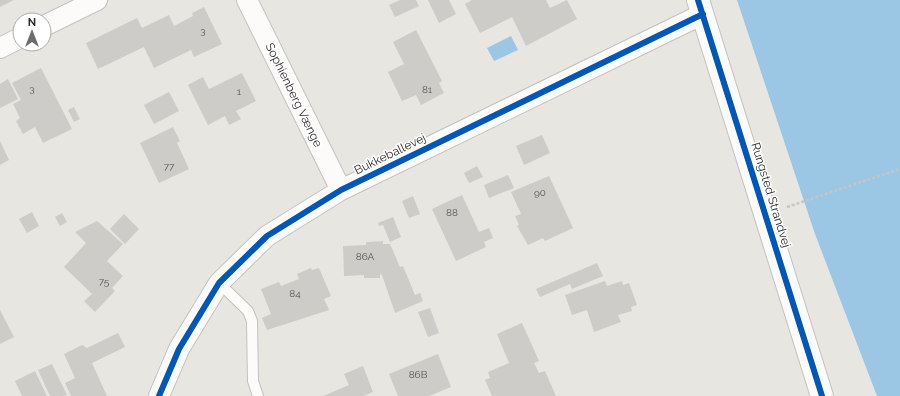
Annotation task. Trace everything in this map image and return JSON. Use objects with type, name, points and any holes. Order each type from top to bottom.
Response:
[{"type":"main road","name":"Rungsted Strandvej","points":[[701,7],[822,396]]},
{"type":"street","points":[[52,22],[97,0]]},
{"type":"street","name":"Sophienberg Vænge","points":[[247,0],[341,190]]},
{"type":"street","name":"Bukkeballevej","points":[[159,396],[179,349],[219,283],[268,236],[341,190],[701,7]]},
{"type":"street","points":[[0,48],[12,42]]},
{"type":"lane","points":[[219,283],[248,311],[252,321],[253,380],[258,396]]},
{"type":"path","points":[[765,213],[794,205],[900,169]]},
{"type":"water","points":[[737,0],[900,0],[900,396],[877,396],[815,234]]},
{"type":"water","points":[[511,36],[518,50],[494,61],[487,48]]},
{"type":"building","points":[[0,0],[14,0],[0,7]]},
{"type":"building","points":[[400,0],[416,0],[419,6],[395,17],[389,5]]},
{"type":"building","points":[[428,0],[449,0],[456,14],[439,23]]},
{"type":"building","points":[[472,0],[546,0],[550,8],[567,0],[577,19],[526,46],[512,17],[480,33],[465,4]]},
{"type":"building","points":[[204,7],[222,44],[194,57],[191,50],[154,68],[144,47],[98,69],[86,43],[137,18],[142,28],[169,15],[174,26],[193,16],[192,13]]},
{"type":"building","points":[[416,30],[442,81],[439,83],[444,93],[421,105],[416,95],[402,101],[388,72],[404,64],[393,42]]},
{"type":"building","points":[[41,68],[72,129],[43,143],[35,127],[23,134],[16,121],[20,118],[13,104],[21,100],[12,83]]},
{"type":"building","points":[[242,73],[256,101],[236,111],[241,119],[229,125],[225,116],[208,125],[188,85],[203,77],[209,89]]},
{"type":"building","points":[[8,79],[18,99],[0,108],[0,84]]},
{"type":"building","points":[[169,92],[179,111],[154,124],[144,105]]},
{"type":"building","points":[[74,107],[80,119],[74,122],[68,110]]},
{"type":"building","points":[[173,127],[180,141],[177,143],[189,169],[159,183],[140,143]]},
{"type":"building","points":[[542,135],[550,153],[524,165],[516,146]]},
{"type":"building","points":[[0,141],[9,160],[0,165]]},
{"type":"building","points":[[477,166],[483,177],[469,183],[464,173]]},
{"type":"building","points":[[508,175],[514,188],[489,198],[484,185]]},
{"type":"building","points":[[549,176],[573,228],[545,241],[543,238],[528,245],[517,226],[519,225],[515,216],[521,214],[511,192]]},
{"type":"building","points":[[462,195],[479,232],[489,228],[493,238],[484,242],[486,247],[456,261],[432,209]]},
{"type":"building","points":[[413,196],[420,214],[409,218],[402,201]]},
{"type":"building","points":[[32,212],[39,226],[27,233],[19,219]]},
{"type":"building","points":[[62,213],[67,222],[60,226],[55,217]]},
{"type":"building","points":[[124,214],[139,229],[125,244],[110,229]]},
{"type":"building","points":[[393,217],[401,237],[390,242],[383,225],[379,226],[378,223]]},
{"type":"building","points":[[97,221],[123,244],[107,261],[123,276],[112,288],[115,291],[95,312],[84,301],[92,294],[64,267],[86,243],[75,232]]},
{"type":"building","points":[[383,241],[383,244],[390,244],[400,267],[403,266],[415,295],[420,293],[423,301],[395,313],[382,275],[380,274],[380,278],[364,278],[364,275],[344,276],[343,246],[366,245],[366,242]]},
{"type":"building","points":[[597,263],[603,276],[572,289],[570,284],[540,297],[536,289]]},
{"type":"building","points":[[311,268],[312,270],[319,268],[331,296],[324,299],[329,310],[267,330],[262,318],[271,314],[261,289],[279,282],[281,286],[299,279],[297,274]]},
{"type":"building","points":[[605,281],[607,286],[622,281],[623,285],[629,283],[637,305],[631,307],[632,311],[618,315],[621,322],[594,332],[587,310],[572,315],[565,295]]},
{"type":"building","points":[[430,308],[439,333],[428,337],[418,312]]},
{"type":"building","points":[[0,310],[14,337],[0,344]]},
{"type":"building","points":[[522,323],[539,361],[534,363],[539,373],[545,371],[556,396],[492,396],[485,380],[490,378],[488,372],[509,363],[497,334]]},
{"type":"building","points":[[118,333],[125,347],[92,363],[107,396],[71,396],[65,383],[75,378],[64,354],[82,345],[87,348]]},
{"type":"building","points":[[438,354],[451,387],[429,396],[398,396],[389,374]]},
{"type":"building","points":[[52,364],[67,395],[50,396],[38,370]]},
{"type":"building","points":[[363,366],[373,392],[364,396],[323,396],[349,385],[344,374]]},
{"type":"building","points":[[35,371],[47,396],[22,396],[15,381]]},
{"type":"cycle path","points":[[698,0],[822,396]]},
{"type":"cycle path","points":[[159,396],[179,349],[219,283],[267,236],[341,190],[703,14]]}]
